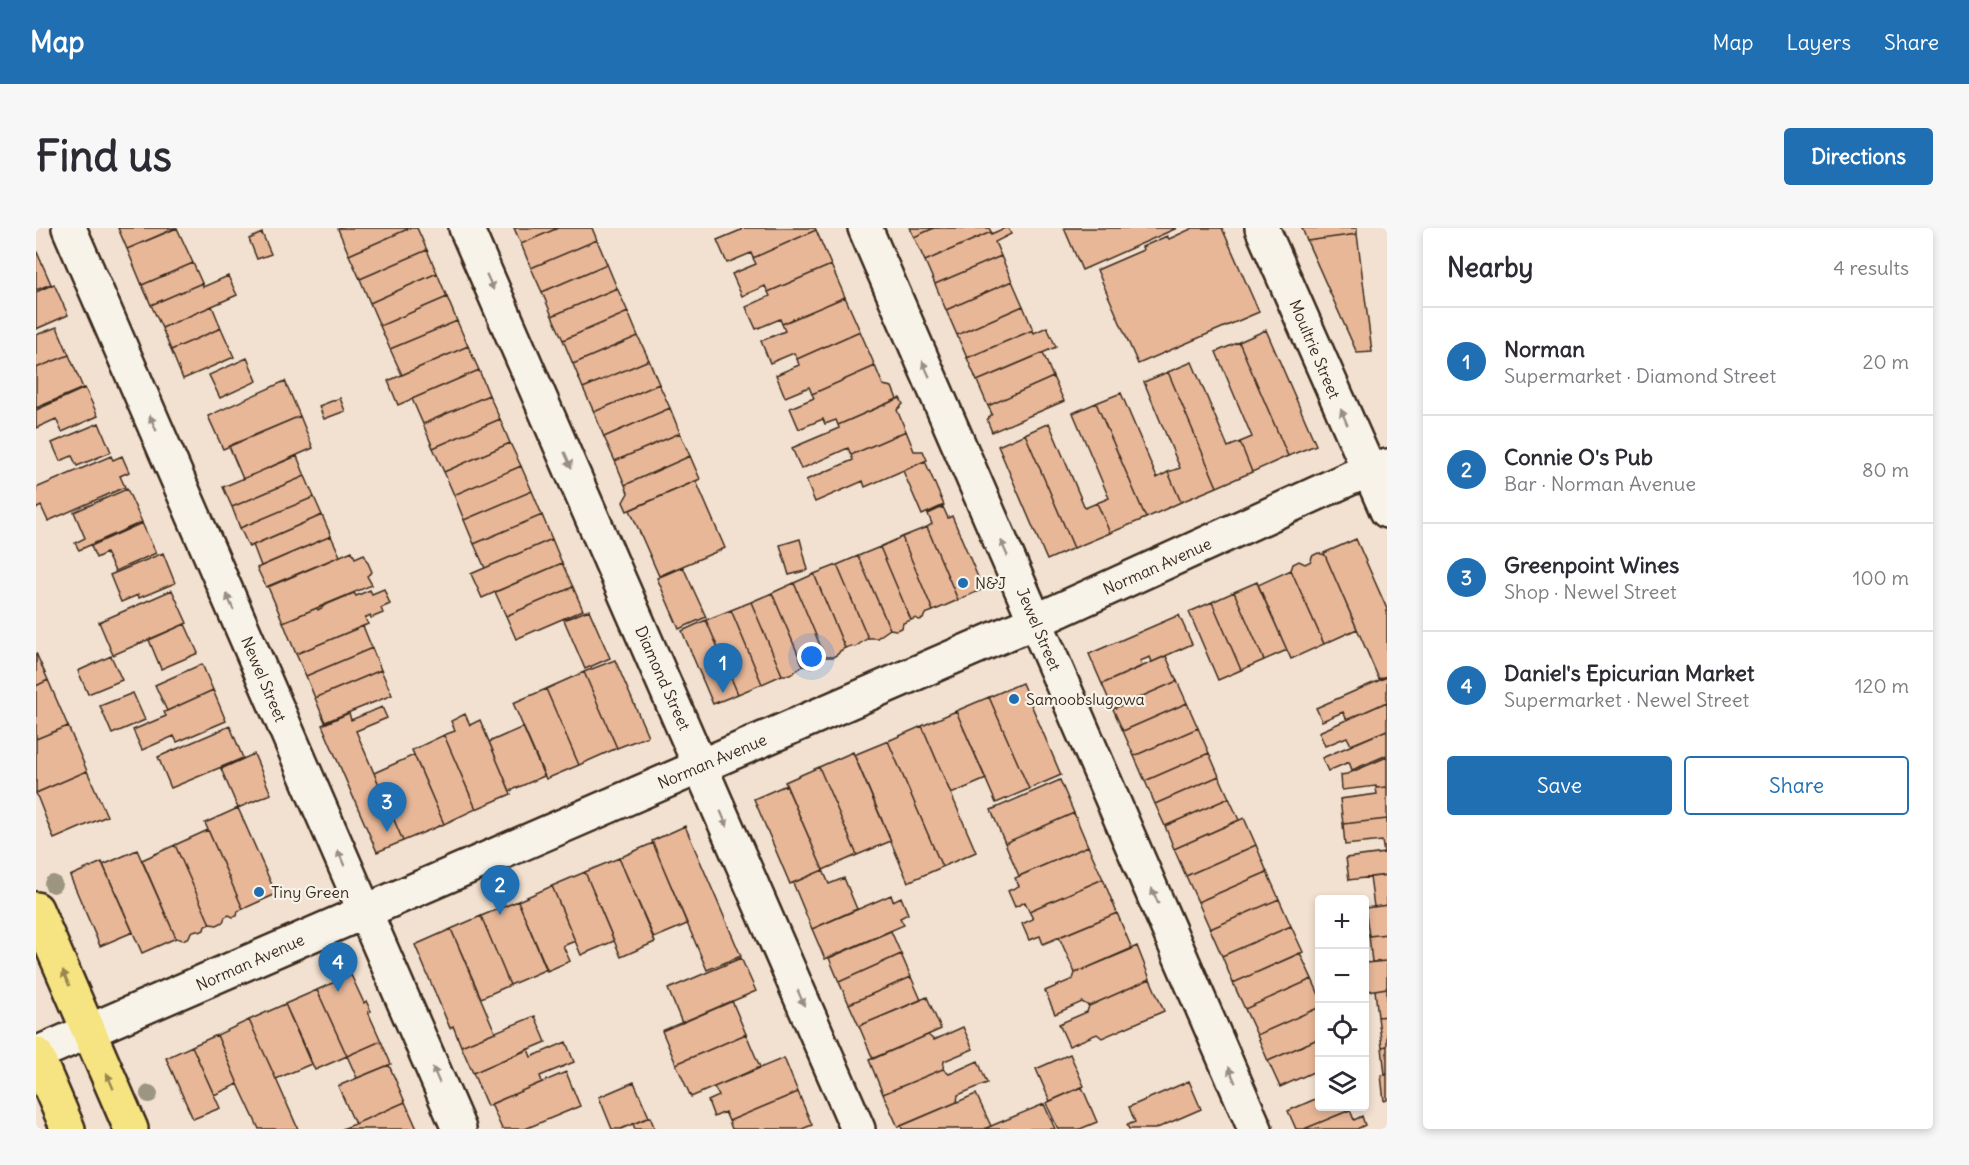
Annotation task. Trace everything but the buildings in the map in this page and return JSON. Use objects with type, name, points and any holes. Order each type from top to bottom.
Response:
[{"type":"main road","points":[[36,909],[131,1129]]},
{"type":"main road","points":[[36,1054],[68,1129]]},
{"type":"street","name":"Newel Street","points":[[69,228],[459,1129]]},
{"type":"street","name":"Diamond Street","points":[[466,228],[858,1129]]},
{"type":"street","name":"Jewel Street","points":[[865,228],[1255,1129]]},
{"type":"street","name":"Moultrie Street","points":[[1262,228],[1377,468],[1387,511]]},
{"type":"street","name":"Norman Avenue","points":[[36,1054],[1036,621],[1377,468]]},
{"type":"place","name":"N&J","points":[[963,583]]},
{"type":"place","name":"Norman","points":[[723,693]]},
{"type":"place","name":"Samoobslugowa","points":[[1014,699]]},
{"type":"place","name":"Greenpoint Wines","points":[[387,832]]},
{"type":"place","name":"Tiny Green","points":[[259,892]]},
{"type":"place","name":"Connie O's Pub","points":[[500,915]]},
{"type":"place","name":"Daniel's Epicurian Market","points":[[338,992]]}]
